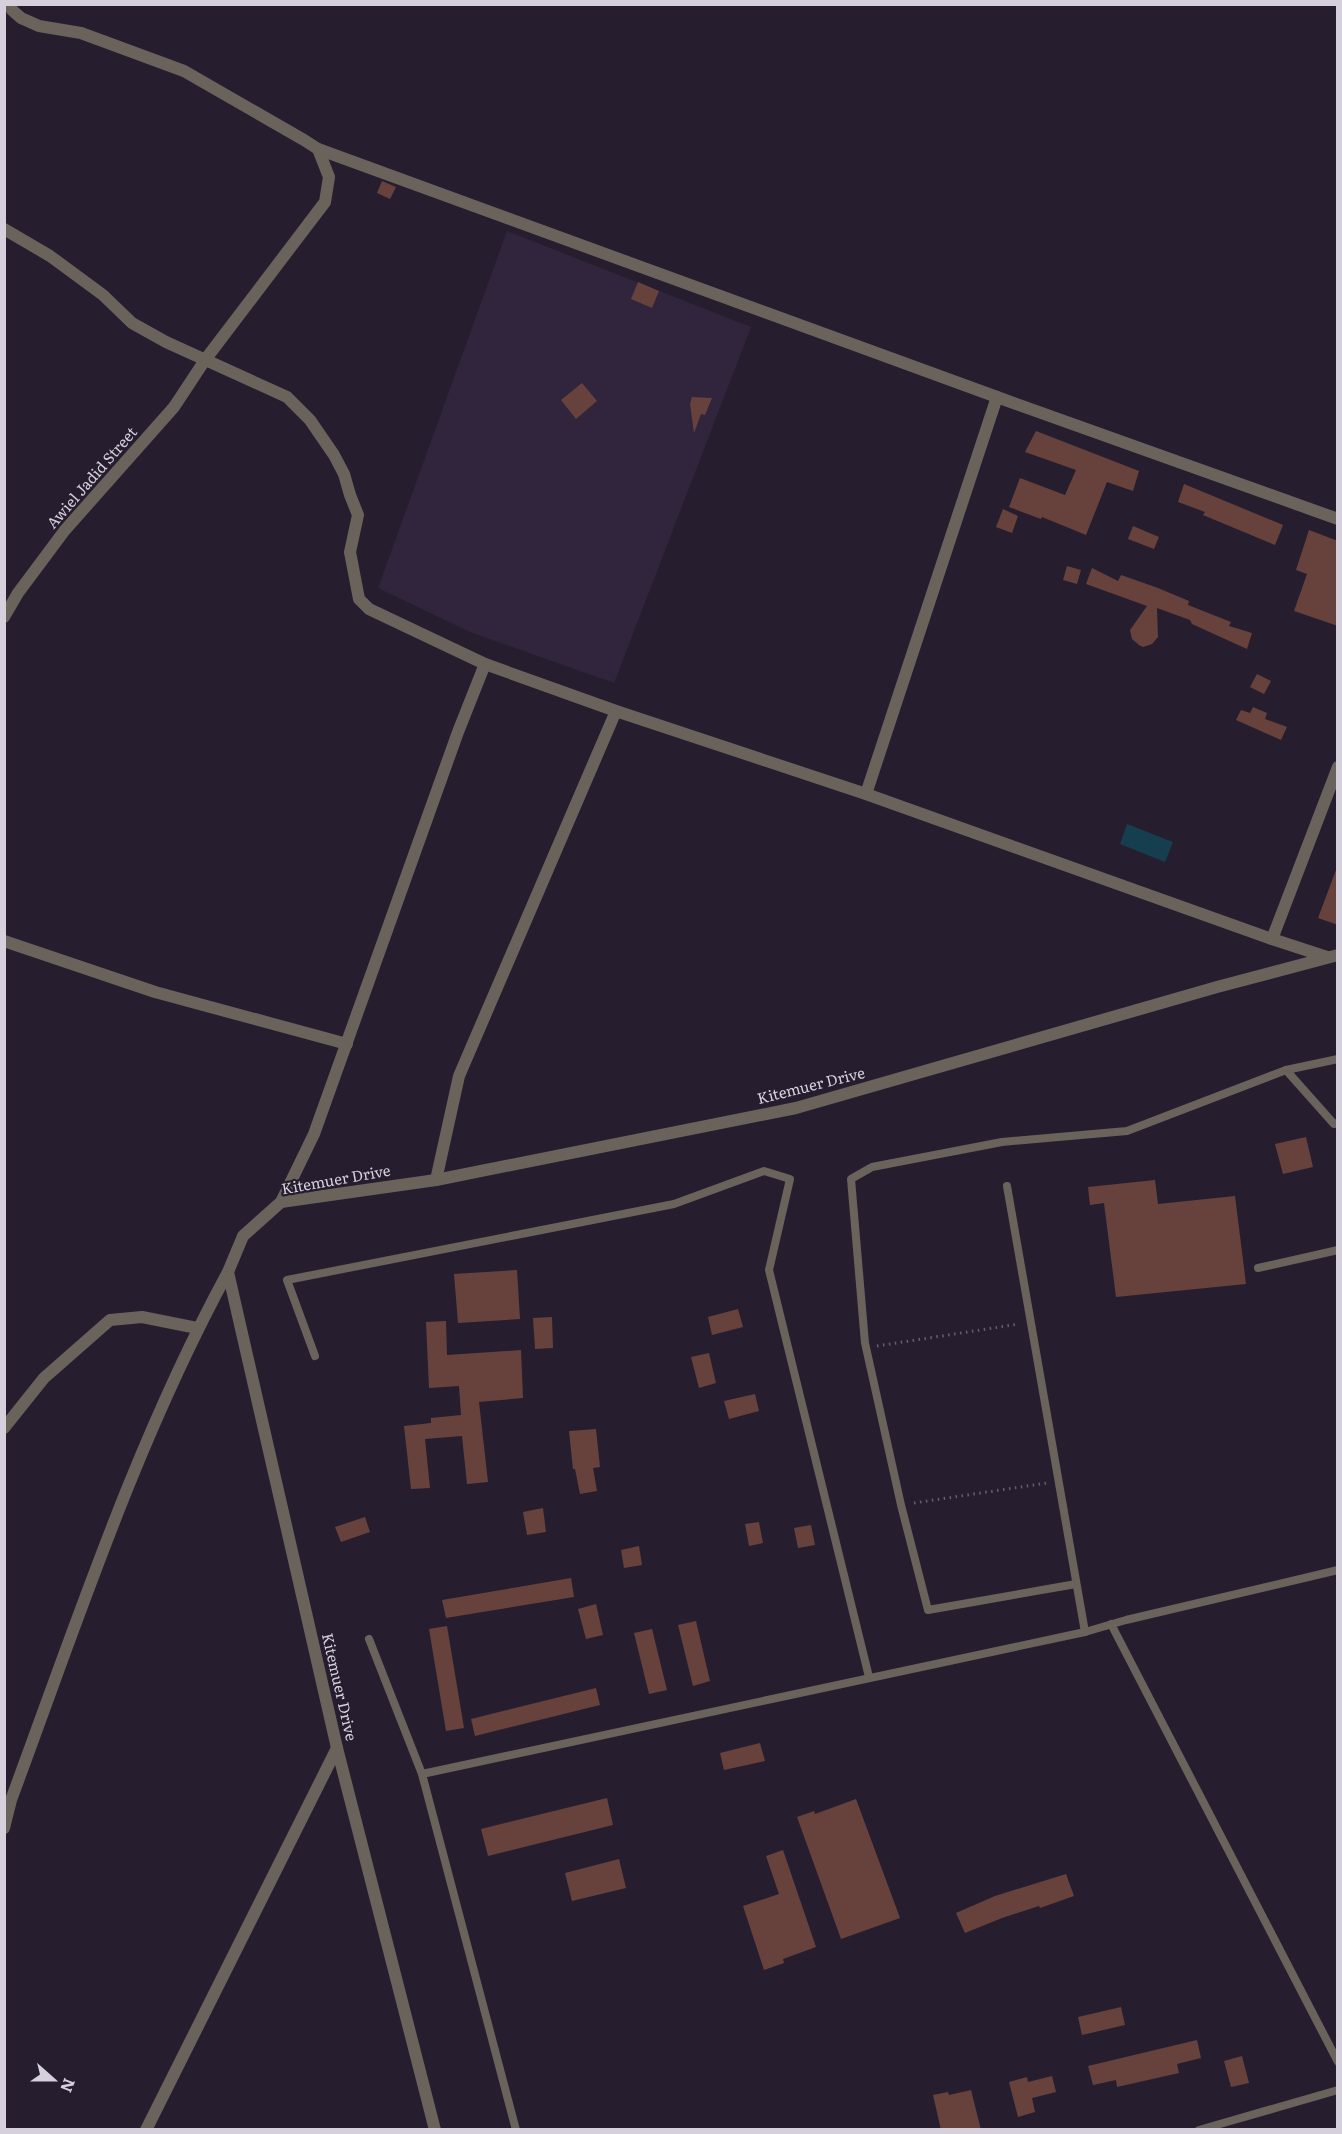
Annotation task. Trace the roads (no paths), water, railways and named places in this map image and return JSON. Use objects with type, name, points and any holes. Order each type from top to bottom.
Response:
[{"type":"street","points":[[10,4],[12,10],[21,18],[39,26],[81,33],[184,71],[318,149],[1338,519]]},
{"type":"street","name":"Awiel Jadid Street","points":[[4,617],[18,593],[65,530],[174,407],[205,360],[325,201],[329,177],[318,149]]},
{"type":"street","points":[[4,229],[50,256],[103,295],[132,322],[166,342],[287,397],[310,420],[344,474],[358,516],[350,552],[361,602],[369,609],[484,664],[616,711],[866,794],[1272,939],[1333,956]]},
{"type":"street","points":[[866,794],[997,397]]},
{"type":"street","points":[[281,1202],[314,1134],[484,664]]},
{"type":"street","points":[[436,1180],[459,1076],[616,711]]},
{"type":"street","points":[[1272,939],[1338,767]]},
{"type":"street","points":[[4,941],[155,992],[347,1044]]},
{"type":"street","name":"Kitemuer Drive","points":[[435,2130],[337,1748],[228,1272],[243,1236],[281,1202],[436,1180],[796,1108],[1333,956]]},
{"type":"street","points":[[4,1828],[15,1788],[130,1479],[197,1328],[228,1272]]},
{"type":"street","points":[[4,1428],[44,1378],[110,1320],[142,1317],[197,1328]]},
{"type":"street","points":[[146,2130],[337,1748]]},
{"type":"lane","points":[[1076,1584],[928,1610],[901,1505],[866,1348],[851,1179],[872,1167],[1002,1142],[1127,1131],[1286,1070],[1338,1059]]},
{"type":"lane","points":[[1286,1070],[1334,1124],[1338,1123]]},
{"type":"lane","points":[[315,1356],[287,1280],[674,1204],[764,1171],[790,1179],[769,1270],[869,1677]]},
{"type":"lane","points":[[1007,1186],[1085,1632]]},
{"type":"lane","points":[[1258,1268],[1338,1250]]},
{"type":"lane","points":[[422,1774],[1085,1632],[1338,1570]]},
{"type":"lane","points":[[1111,1624],[1338,2062]]},
{"type":"lane","points":[[369,1640],[422,1774],[516,2130]]},
{"type":"lane","points":[[1199,2130],[1338,2090]]},
{"type":"water","points":[[1127,824],[1173,842],[1165,862],[1120,844]]}]
